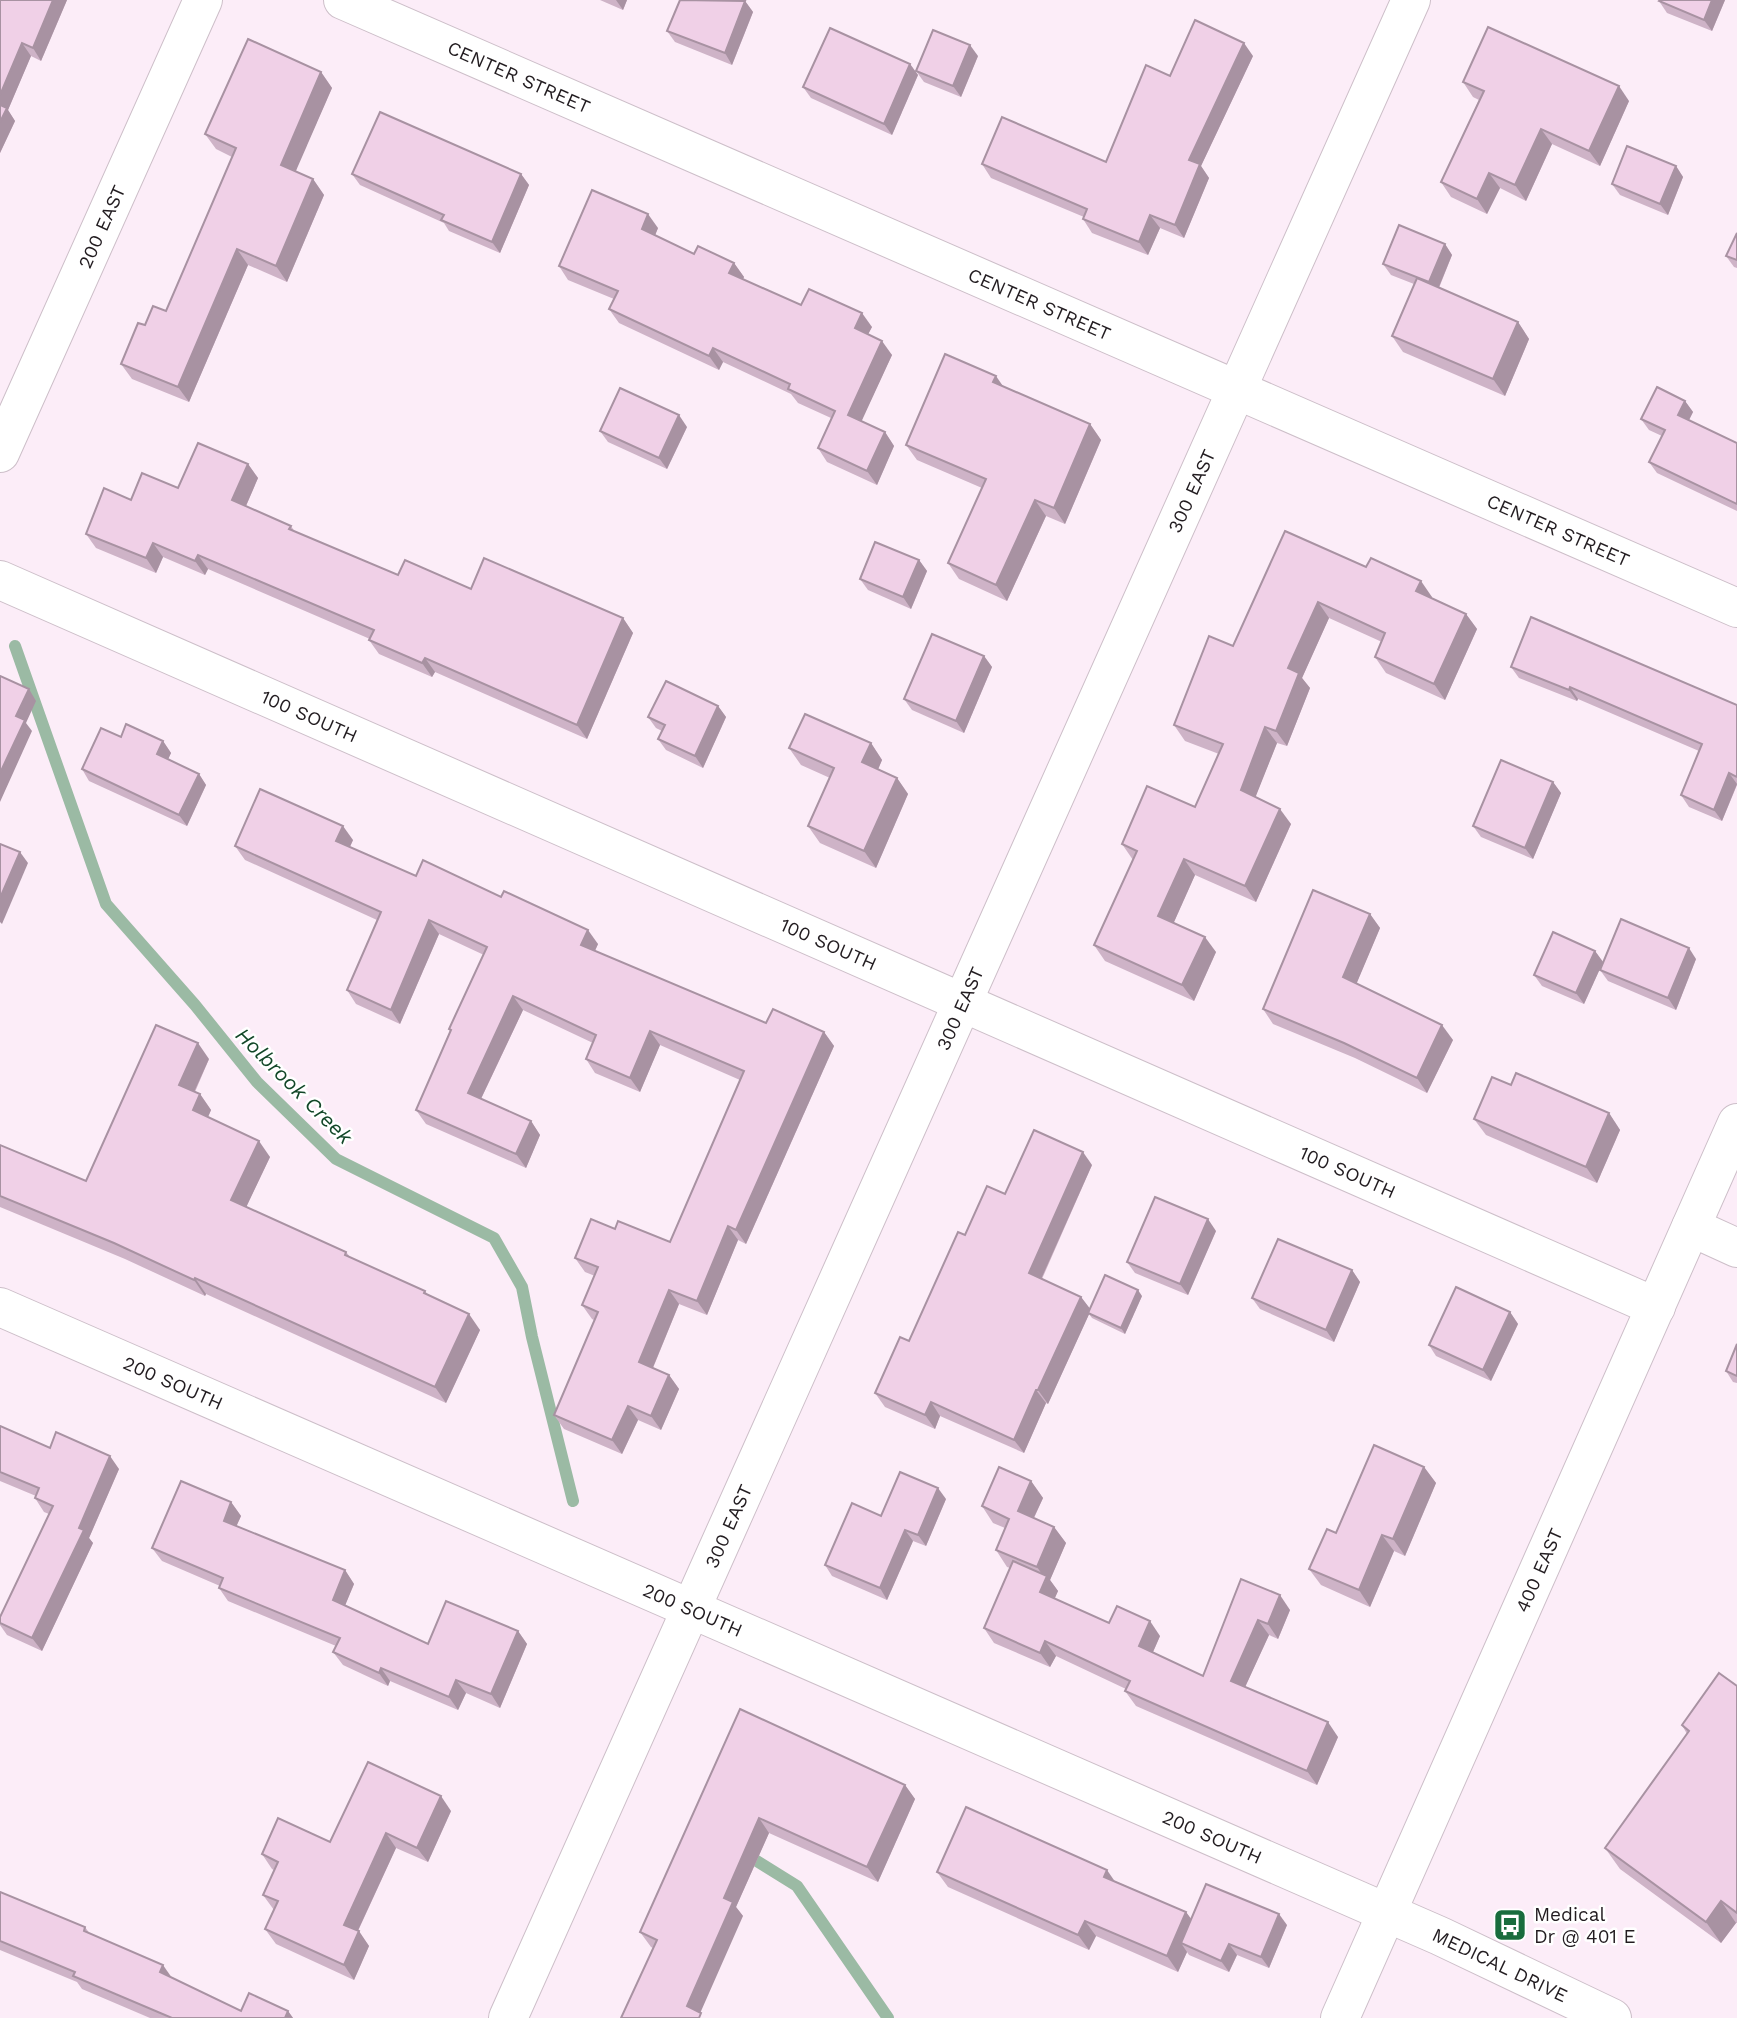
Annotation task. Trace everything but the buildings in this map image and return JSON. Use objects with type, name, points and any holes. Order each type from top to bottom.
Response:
[{"type":"street","name":"200 EAST","points":[[0,453],[203,0]]},
{"type":"street","name":"CENTER STREET","points":[[343,0],[1737,608]]},
{"type":"street","name":"300 EAST","points":[[508,2018],[1411,0]]},
{"type":"street","name":"100 SOUTH","points":[[0,580],[1656,1307]]},
{"type":"street","name":"400 EAST","points":[[1340,2018],[1737,1123]]},
{"type":"street","points":[[1691,1227],[1737,1248]]},
{"type":"street","name":"200 SOUTH","points":[[0,1307],[1387,1913]]},
{"type":"street","name":"MEDICAL DRIVE","points":[[1387,1913],[1612,2018]]},
{"type":"waterway","name":"Holbrook Creek","points":[[15,646],[106,904],[195,1005],[257,1082],[336,1159],[494,1238],[522,1287],[573,1501]]},
{"type":"waterway","name":"Holbrook Creek","points":[[744,1853],[797,1886],[888,2018]]},
{"type":"place","name":"Medical Dr @ 401 E","points":[[1510,1925]]}]
